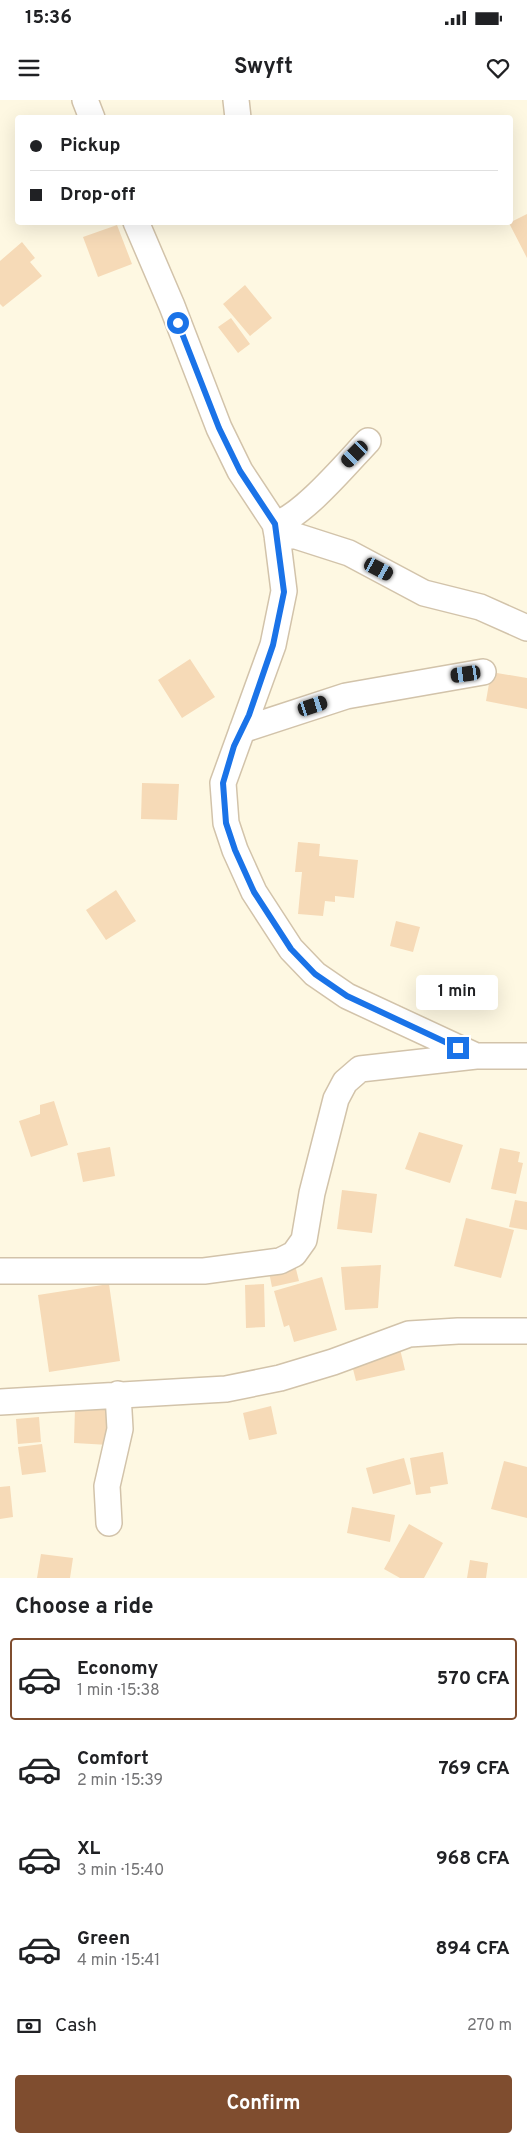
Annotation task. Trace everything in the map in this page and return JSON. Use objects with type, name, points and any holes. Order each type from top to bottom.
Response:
[{"type":"street","points":[[85,100],[91,115]]},
{"type":"street","points":[[236,100],[238,115]]},
{"type":"street","points":[[137,225],[172,306],[219,428],[240,471],[276,530],[284,592],[273,645],[223,783],[226,823],[254,892],[291,949],[315,974],[347,996],[476,1056]]},
{"type":"street","points":[[276,530],[281,522],[305,504],[368,441]]},
{"type":"street","points":[[276,530],[349,553],[424,593],[480,607],[527,628]]},
{"type":"street","points":[[242,730],[346,696],[483,672]]},
{"type":"street","points":[[0,1271],[204,1271],[280,1261],[294,1254],[304,1240],[312,1193],[336,1098],[345,1082],[360,1069],[376,1065],[476,1056],[527,1056]]},
{"type":"street","points":[[0,1402],[226,1389],[280,1378],[333,1362],[409,1334],[458,1331],[527,1331]]},
{"type":"street","points":[[109,1523],[107,1486],[120,1429],[118,1394]]},
{"type":"building","points":[[527,214],[527,258],[510,225],[513,225],[513,221]]},
{"type":"building","points":[[117,225],[132,264],[98,277],[83,237]]},
{"type":"building","points":[[22,242],[35,258],[30,262],[42,276],[3,307],[0,304],[0,261]]},
{"type":"building","points":[[245,285],[272,318],[250,336],[223,304]]},
{"type":"building","points":[[231,318],[250,344],[238,353],[218,327]]},
{"type":"building","points":[[190,659],[215,697],[182,718],[158,680]]},
{"type":"building","points":[[491,672],[527,678],[527,709],[486,701]]},
{"type":"building","points":[[142,783],[179,784],[177,820],[141,819]]},
{"type":"building","points":[[298,842],[320,844],[319,856],[358,860],[354,898],[335,896],[335,902],[325,901],[323,916],[298,914],[302,872],[295,872]]},
{"type":"building","points":[[116,890],[136,921],[106,940],[86,910]]},
{"type":"building","points":[[396,921],[420,927],[413,952],[390,946]]},
{"type":"building","points":[[54,1101],[68,1145],[31,1157],[19,1121],[40,1114],[40,1105]]},
{"type":"building","points":[[419,1132],[463,1145],[450,1183],[405,1169]]},
{"type":"building","points":[[110,1147],[115,1176],[83,1182],[77,1153]]},
{"type":"building","points":[[500,1148],[520,1152],[518,1162],[523,1163],[516,1194],[491,1189]]},
{"type":"building","points":[[342,1190],[377,1194],[372,1233],[337,1229]]},
{"type":"building","points":[[515,1200],[527,1202],[527,1230],[509,1227]]},
{"type":"building","points":[[466,1218],[514,1230],[501,1278],[454,1266]]},
{"type":"building","points":[[294,1261],[299,1281],[272,1287],[268,1267]]},
{"type":"building","points":[[381,1265],[378,1308],[345,1310],[341,1267]]},
{"type":"building","points":[[322,1277],[337,1330],[294,1342],[289,1325],[284,1327],[274,1291]]},
{"type":"building","points":[[109,1284],[120,1361],[49,1372],[38,1295]]},
{"type":"building","points":[[264,1284],[265,1327],[246,1328],[245,1285]]},
{"type":"building","points":[[400,1349],[405,1370],[356,1381],[351,1361]]},
{"type":"building","points":[[271,1406],[277,1434],[249,1440],[243,1413]]},
{"type":"building","points":[[75,1408],[110,1409],[109,1445],[74,1443]]},
{"type":"building","points":[[39,1417],[41,1442],[18,1444],[16,1419]]},
{"type":"building","points":[[42,1444],[46,1472],[22,1475],[18,1447]]},
{"type":"building","points":[[443,1452],[448,1484],[430,1487],[431,1493],[416,1495],[410,1458]]},
{"type":"building","points":[[404,1458],[411,1484],[373,1494],[366,1468]]},
{"type":"building","points":[[504,1461],[527,1467],[527,1518],[491,1509]]},
{"type":"building","points":[[10,1486],[13,1517],[0,1519],[0,1487]]},
{"type":"building","points":[[352,1507],[395,1515],[390,1542],[347,1533]]},
{"type":"building","points":[[409,1524],[443,1543],[424,1578],[400,1578],[384,1569]]},
{"type":"building","points":[[41,1554],[73,1558],[70,1578],[37,1578]]},
{"type":"building","points":[[470,1560],[488,1563],[486,1578],[467,1578]]},
{"type":"route","points":[[178,323],[196,374],[219,428],[240,471],[275,524],[284,592],[273,645],[249,715],[234,746],[223,783],[226,823],[235,850],[254,892],[291,949],[315,974],[347,996],[458,1048]]}]
